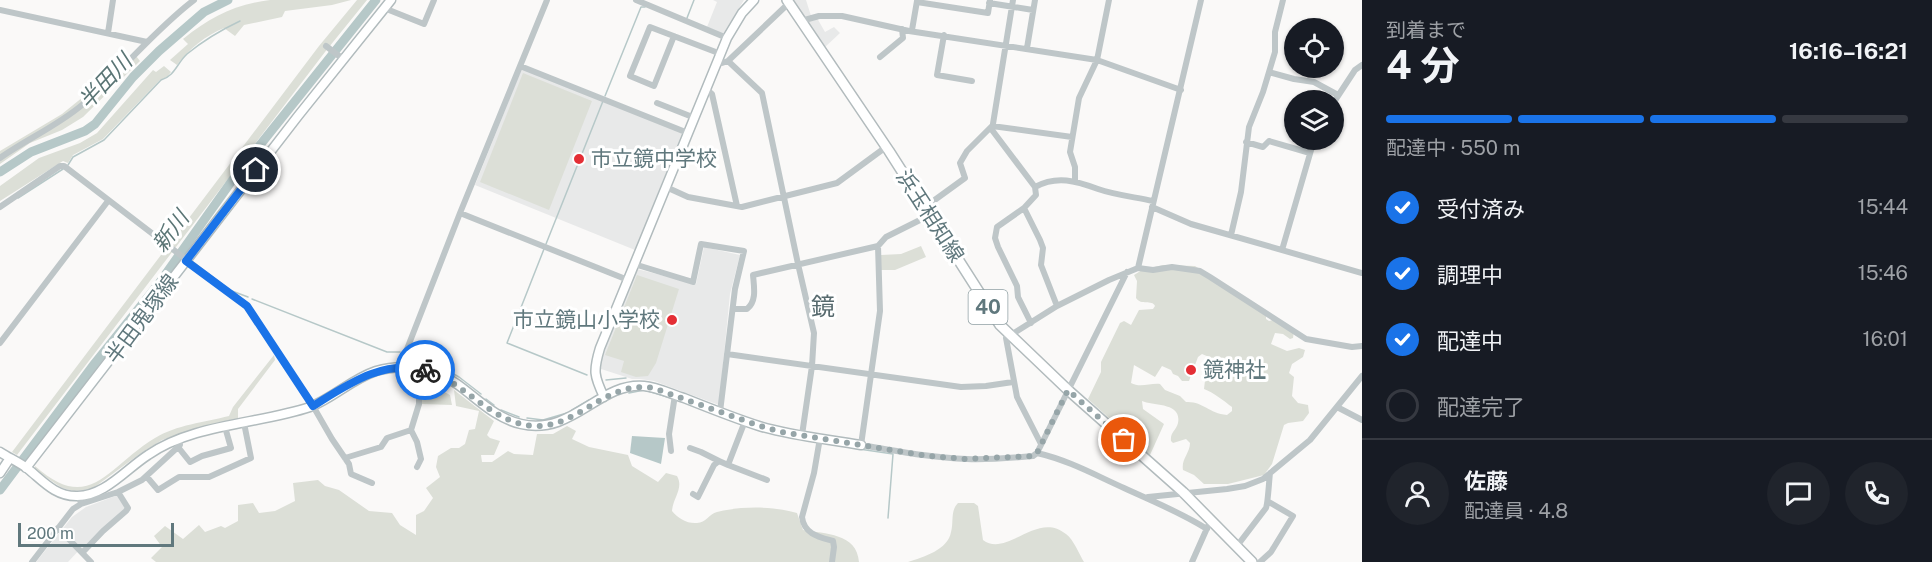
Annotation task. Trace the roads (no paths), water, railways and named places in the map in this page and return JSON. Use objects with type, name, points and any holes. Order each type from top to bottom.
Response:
[{"type":"main road","name":"浜玉相知線","points":[[788,2],[886,147],[1000,325],[1068,390],[1183,492],[1210,525],[1238,546],[1252,562]]},
{"type":"street","points":[[108,33],[113,0]]},
{"type":"street","points":[[0,158],[77,110],[194,0]]},
{"type":"street","name":"半田鬼塚線","points":[[26,468],[342,58],[391,0]]},
{"type":"street","points":[[384,8],[424,24],[434,0]]},
{"type":"street","points":[[400,367],[547,0]]},
{"type":"street","points":[[636,0],[728,38]]},
{"type":"street","points":[[604,397],[594,375],[600,348],[719,58],[742,13],[754,0]]},
{"type":"street","points":[[965,10],[967,0]]},
{"type":"street","points":[[1027,48],[1035,0]]},
{"type":"street","points":[[1075,181],[1075,167],[1070,152],[1079,98],[1097,60],[1109,0]]},
{"type":"street","points":[[1138,268],[1201,0]]},
{"type":"street","points":[[1231,235],[1241,192],[1249,127],[1275,52],[1275,32],[1283,0]]},
{"type":"street","points":[[912,30],[917,1],[944,3],[965,10],[988,13],[989,2],[1012,3],[1033,10]]},
{"type":"street","points":[[674,36],[654,86],[630,76],[650,27],[674,36],[719,58],[722,63],[728,61],[788,2]]},
{"type":"street","points":[[1012,3],[992,130],[1035,187],[1035,195],[1024,208],[997,227],[995,238],[1017,286],[1017,297],[1031,323]]},
{"type":"street","points":[[0,10],[147,42]]},
{"type":"street","points":[[801,21],[819,16],[842,16],[902,29],[1097,60],[1180,90]]},
{"type":"street","points":[[880,57],[903,38],[902,29]]},
{"type":"street","points":[[944,35],[937,75],[972,81]]},
{"type":"street","points":[[327,46],[342,58]]},
{"type":"street","points":[[728,61],[762,93],[814,333],[812,366],[802,435]]},
{"type":"street","points":[[1341,90],[1355,70],[1362,65]]},
{"type":"street","points":[[520,66],[688,133]]},
{"type":"street","points":[[1269,72],[1294,79],[1314,81],[1329,90]]},
{"type":"street","points":[[706,89],[712,94],[737,206]]},
{"type":"street","points":[[657,103],[694,118]]},
{"type":"street","points":[[992,126],[1072,137]]},
{"type":"street","points":[[733,309],[747,309],[752,304],[753,275],[878,246],[886,237],[928,211],[965,178],[960,163],[967,151],[992,126]]},
{"type":"street","points":[[1246,141],[1263,147],[1269,141],[1310,153]]},
{"type":"street","points":[[666,187],[688,197],[737,206],[837,183],[886,147]]},
{"type":"street","points":[[1282,250],[1311,150]]},
{"type":"street","points":[[0,207],[60,166],[64,166],[185,261],[247,306],[349,464],[351,474],[372,483]]},
{"type":"street","points":[[1035,187],[1046,181],[1075,181],[1152,204],[1191,224],[1362,273]]},
{"type":"street","points":[[0,343],[108,201]]},
{"type":"street","points":[[1024,208],[1043,248],[1041,266],[1058,306]]},
{"type":"street","points":[[460,213],[628,280]]},
{"type":"street","points":[[634,264],[693,282],[700,244],[744,251],[735,289],[720,412]]},
{"type":"street","points":[[861,445],[880,311],[878,246]]},
{"type":"street","points":[[1041,444],[1017,397],[1006,340],[1058,306],[1138,268],[1153,270],[1172,267],[1200,271],[1306,339],[1344,346],[1362,346]]},
{"type":"street","points":[[32,562],[80,500],[103,489],[149,454],[225,427],[313,406],[360,377],[400,367],[441,375],[456,383],[494,412],[521,424],[535,426],[549,425],[566,419],[604,397],[634,386],[653,388],[760,426],[802,435],[928,456],[1000,459],[1033,456],[1037,453],[1127,272]]},
{"type":"street","points":[[727,354],[962,387],[1013,382]]},
{"type":"street","points":[[417,467],[421,459],[411,430],[419,404],[419,369]]},
{"type":"street","points":[[1148,497],[1245,486],[1263,479],[1310,440],[1362,376]]},
{"type":"street","points":[[671,452],[669,434],[675,395]]},
{"type":"street","points":[[1337,407],[1362,420]]},
{"type":"street","points":[[728,465],[745,421]]},
{"type":"street","points":[[147,477],[158,490],[179,477],[209,477],[251,458],[244,423]]},
{"type":"street","points":[[178,443],[190,462],[202,456],[231,448],[225,427]]},
{"type":"street","points":[[345,458],[381,447],[387,438],[411,430]]},
{"type":"street","points":[[820,438],[802,524],[809,532],[833,541],[832,562]]},
{"type":"street","points":[[0,452],[26,468],[52,490],[80,500],[118,492],[147,477],[178,443]]},
{"type":"street","points":[[690,448],[767,480]]},
{"type":"street","points":[[1037,453],[1073,464],[1210,525],[1192,562]]},
{"type":"street","points":[[0,473],[10,459]]},
{"type":"street","points":[[693,494],[698,497],[714,465],[719,461]]},
{"type":"street","points":[[1260,562],[1271,552],[1293,516],[1269,502],[1267,495],[1270,473]]},
{"type":"street","points":[[83,552],[128,508],[118,492]]},
{"type":"street","points":[[1238,546],[1258,521],[1269,502]]},
{"type":"street","points":[[58,528],[91,562]]},
{"type":"waterway","name":"半田川","points":[[0,172],[31,152],[85,131],[95,124],[133,77],[159,51],[204,12],[228,0]]},
{"type":"waterway","name":"新川","points":[[0,490],[95,363],[160,282],[236,175],[376,0]]},
{"type":"waterway","points":[[687,18],[694,0]]},
{"type":"waterway","points":[[605,96],[641,7],[645,7]]},
{"type":"waterway","points":[[68,165],[73,157],[104,140],[161,80],[173,72],[187,54],[240,21]]},
{"type":"waterway","points":[[546,244],[603,101]]},
{"type":"waterway","name":"半田川","points":[[0,169],[4,168]]},
{"type":"waterway","points":[[18,198],[63,169]]},
{"type":"waterway","points":[[544,249],[507,343],[587,375]]},
{"type":"waterway","points":[[232,291],[248,297]]},
{"type":"waterway","points":[[252,299],[387,352],[400,352]]},
{"type":"waterway","points":[[409,354],[441,367],[481,394]]},
{"type":"waterway","points":[[606,380],[626,378]]},
{"type":"waterway","points":[[629,393],[644,390],[671,398]]},
{"type":"waterway","points":[[486,399],[494,405]]},
{"type":"waterway","points":[[572,410],[589,400]]},
{"type":"waterway","points":[[501,410],[519,417]]},
{"type":"waterway","points":[[527,418],[543,420],[567,413]]},
{"type":"waterway","points":[[859,449],[893,454],[888,518]]},
{"type":"place","name":"市立鏡中学校","points":[[579,159]]},
{"type":"place","name":"市立鏡山小学校","points":[[672,320]]},
{"type":"place","name":"鏡神社","points":[[1191,370]]},
{"type":"district","name":"鏡","points":[[823,307]]}]
